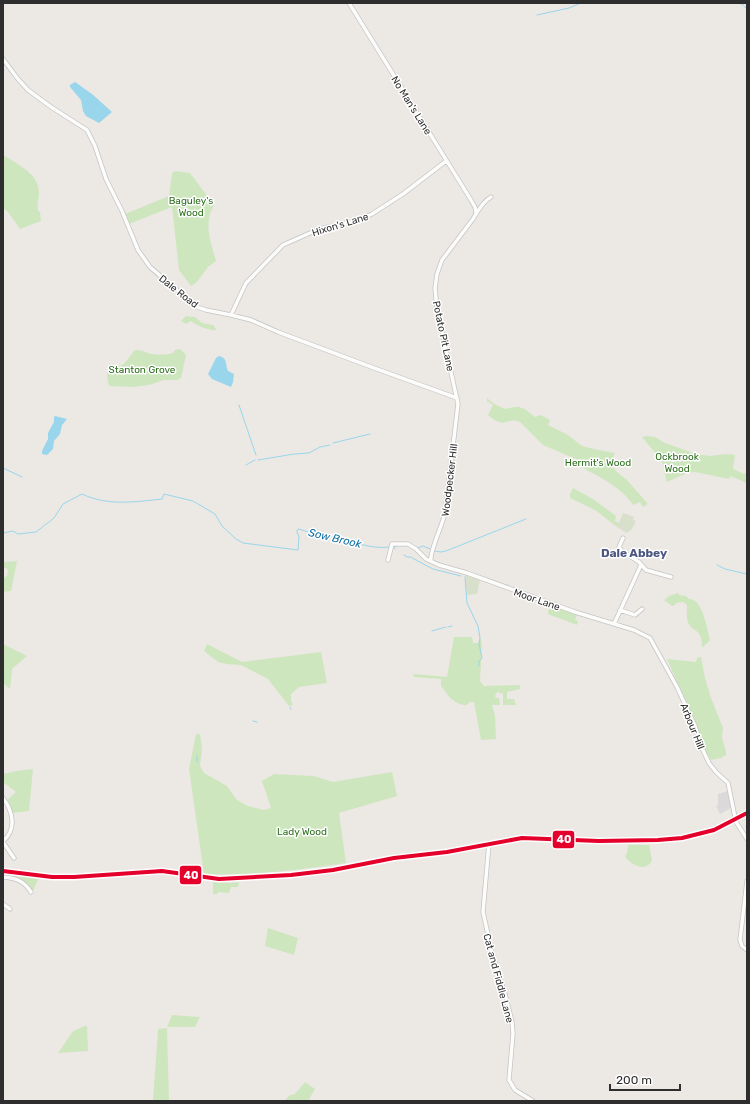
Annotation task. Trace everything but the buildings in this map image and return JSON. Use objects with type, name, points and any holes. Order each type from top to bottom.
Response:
[{"type":"main road","points":[[3,871],[62,878],[162,871],[211,878],[233,878],[333,870],[394,858],[447,852],[512,839],[534,838],[599,842],[682,838],[714,830],[747,813]]},
{"type":"street","name":"No Man's Lane","points":[[349,3],[475,207]]},
{"type":"street","name":"Dale Road","points":[[3,59],[18,80],[28,90],[51,107],[80,124],[90,133],[106,179],[122,210],[134,243],[147,264],[174,289],[197,307],[231,314],[250,320],[367,366],[457,398]]},
{"type":"street","name":"Hixon's Lane","points":[[231,314],[246,283],[283,245],[320,229],[356,221],[372,214],[403,194],[446,161]]},
{"type":"street","name":"Potato Pit Lane","points":[[457,398],[437,309],[435,288],[437,274],[442,260],[476,213],[491,197]]},
{"type":"street","points":[[476,213],[475,207],[481,207]]},
{"type":"street","name":"Woodpecker Hill","points":[[431,561],[430,555],[442,526],[445,513],[458,408],[457,398]]},
{"type":"street","points":[[623,538],[619,546],[621,550],[639,562],[646,570],[671,577]]},
{"type":"street","name":"Moor Lane","points":[[388,560],[392,544],[406,544],[413,547],[426,559],[439,565],[467,573],[575,612],[644,634]]},
{"type":"street","points":[[614,624],[641,565]]},
{"type":"street","points":[[638,574],[646,570]]},
{"type":"street","points":[[620,610],[635,615],[642,609]]},
{"type":"street","name":"Arbour Hill","points":[[644,634],[652,640],[677,688],[695,726],[701,746],[709,763],[728,783],[735,820]]},
{"type":"street","points":[[3,798],[10,812],[12,825],[3,842],[14,858]]},
{"type":"street","points":[[735,820],[747,839]]},
{"type":"street","name":"Cat and Fiddle Lane","points":[[489,843],[485,878],[484,916],[492,953],[512,1022],[513,1034],[509,1080],[515,1090],[533,1101]]},
{"type":"street","points":[[3,877],[19,880],[31,892]]},
{"type":"street","points":[[747,881],[740,940],[741,945],[747,950]]},
{"type":"street","points":[[3,904],[10,909]]},
{"type":"shaded area","points":[[728,791],[731,808],[720,814],[716,806],[718,805],[718,794]]},
{"type":"green space","points":[[3,156],[23,167],[33,176],[36,181],[39,195],[38,211],[40,212],[41,221],[20,229],[8,212],[3,208]]},
{"type":"green space","name":"Baguley's Wood","points":[[175,171],[190,173],[214,205],[208,226],[216,261],[208,267],[197,282],[191,286],[179,270],[172,207],[129,224],[125,214],[169,196],[172,173]]},
{"type":"green space","points":[[186,316],[195,317],[202,323],[213,325],[217,330],[203,328],[191,321],[186,324],[181,321]]},
{"type":"green space","name":"Stanton Grove","points":[[180,349],[186,355],[181,378],[177,380],[164,380],[149,385],[133,387],[109,386],[107,374],[108,369],[112,364],[120,366],[123,364],[135,350],[151,354],[167,354],[173,353],[175,350]]},
{"type":"green space","name":"Hermit's Wood","points":[[487,398],[494,404],[505,409],[519,407],[525,409],[535,417],[541,415],[550,420],[548,425],[568,435],[582,446],[615,453],[611,463],[612,466],[627,480],[648,504],[643,507],[640,502],[633,505],[617,488],[581,467],[583,462],[543,445],[520,422],[512,421],[502,423],[494,420],[488,415],[493,405],[487,401]]},
{"type":"green space","name":"Ockbrook Wood","points":[[642,437],[655,437],[665,443],[696,454],[710,456],[725,454],[735,455],[733,469],[744,474],[747,472],[747,483],[730,476],[729,479],[695,472],[687,473],[667,482],[662,461]]},
{"type":"green space","points":[[573,488],[593,499],[616,516],[615,521],[619,523],[617,527],[595,510],[570,498]]},
{"type":"green space","points":[[623,513],[634,517],[633,520],[636,521],[632,529],[627,533],[617,527]]},
{"type":"green space","points":[[17,561],[11,591],[3,592],[3,578],[7,576],[8,570],[3,567],[3,562]]},
{"type":"green space","points":[[465,575],[480,580],[477,594],[467,595]]},
{"type":"green space","points":[[678,593],[679,595],[686,596],[689,599],[694,600],[704,615],[710,640],[703,647],[700,636],[689,625],[687,605],[683,602],[676,603],[672,606],[664,600],[669,596]]},
{"type":"green space","points":[[549,604],[577,614],[575,620],[578,621],[577,625],[548,614]]},
{"type":"green space","points":[[454,637],[472,637],[473,643],[478,643],[480,638],[482,643],[480,681],[484,686],[520,685],[520,689],[507,692],[507,699],[514,699],[516,705],[503,705],[503,694],[497,692],[495,696],[496,698],[499,698],[500,705],[492,705],[495,716],[496,739],[481,740],[474,702],[469,702],[465,705],[454,701],[448,696],[441,686],[441,679],[414,677],[413,674],[447,677]]},
{"type":"green space","points":[[3,644],[27,656],[12,669],[10,689],[3,683]]},
{"type":"green space","points":[[207,644],[242,662],[321,652],[327,683],[299,687],[291,694],[293,705],[289,706],[268,679],[241,665],[218,662],[204,651]]},
{"type":"green space","points":[[701,657],[711,698],[723,728],[722,738],[726,752],[726,755],[721,758],[711,760],[703,748],[690,711],[667,659],[696,662],[697,658]]},
{"type":"green space","name":"Lady Wood","points":[[196,734],[200,734],[202,749],[200,766],[204,773],[227,786],[237,800],[248,806],[264,810],[271,808],[262,781],[274,774],[314,776],[333,782],[392,772],[397,796],[339,813],[346,863],[275,872],[204,874],[189,769]]},
{"type":"green space","points":[[33,769],[29,811],[13,813],[7,800],[16,792],[3,782],[3,774]]},
{"type":"green space","points":[[628,845],[649,845],[652,860],[650,864],[641,867],[630,862],[625,856]]},
{"type":"green space","points":[[3,873],[39,877],[32,893],[26,884],[3,876]]},
{"type":"green space","points":[[213,882],[239,882],[238,887],[231,887],[229,893],[218,892],[217,894],[213,894]]},
{"type":"green space","points":[[268,928],[298,938],[294,955],[265,946]]},
{"type":"green space","points":[[172,1015],[200,1017],[195,1027],[167,1027]]},
{"type":"green space","points":[[87,1026],[88,1051],[58,1053],[73,1031]]},
{"type":"green space","points":[[167,1028],[169,1101],[153,1101],[158,1029]]},
{"type":"green space","points":[[305,1082],[315,1089],[308,1101],[284,1101],[290,1095],[295,1094]]},
{"type":"water","points":[[75,82],[92,94],[112,112],[99,123],[86,116],[83,111],[81,100],[70,87],[70,85]]},
{"type":"water","points":[[219,356],[224,358],[228,371],[234,374],[231,387],[212,379],[208,374],[216,358]]},
{"type":"water","points":[[55,416],[67,419],[62,425],[60,434],[54,441],[53,449],[47,455],[42,454],[48,439],[48,433],[54,422]]},
{"type":"waterway","points":[[537,15],[569,8],[581,3]]},
{"type":"waterway","points":[[736,3],[742,4],[747,9]]},
{"type":"waterway","points":[[239,405],[256,455]]},
{"type":"waterway","points":[[333,443],[370,434]]},
{"type":"waterway","points":[[258,460],[309,453],[320,447],[330,445]]},
{"type":"waterway","points":[[246,465],[255,460]]},
{"type":"waterway","points":[[3,468],[22,477]]},
{"type":"waterway","name":"Sow Brook","points":[[3,533],[13,531],[18,534],[36,532],[54,518],[63,504],[82,494],[111,502],[162,499],[164,494],[193,501],[215,514],[222,526],[236,539],[243,543],[298,550],[299,537],[297,530],[299,529],[368,546],[383,548],[390,547]]},
{"type":"waterway","name":"Sow Brook","points":[[434,551],[446,551],[526,519]]},
{"type":"waterway","name":"Sow Brook","points":[[395,549],[393,546],[397,546]]},
{"type":"waterway","name":"Sow Brook","points":[[418,548],[423,546],[430,549]]},
{"type":"waterway","points":[[404,555],[411,557],[433,569],[461,576]]},
{"type":"waterway","points":[[717,565],[725,569],[747,574]]},
{"type":"waterway","points":[[465,577],[467,603],[478,626],[480,638],[479,644],[482,658],[479,661],[479,666]]},
{"type":"waterway","points":[[448,627],[452,626]]},
{"type":"waterway","points":[[432,631],[446,627]]},
{"type":"waterway","points":[[253,721],[257,722]]},
{"type":"waterway","points":[[197,756],[197,762]]},
{"type":"transit line","name":"40","points":[[3,871],[52,877],[162,871],[219,879],[291,875],[333,870],[394,858],[447,852],[522,838],[599,841],[682,838],[714,830],[747,813]]},
{"type":"district","name":"Dale Abbey","points":[[634,553]]}]
